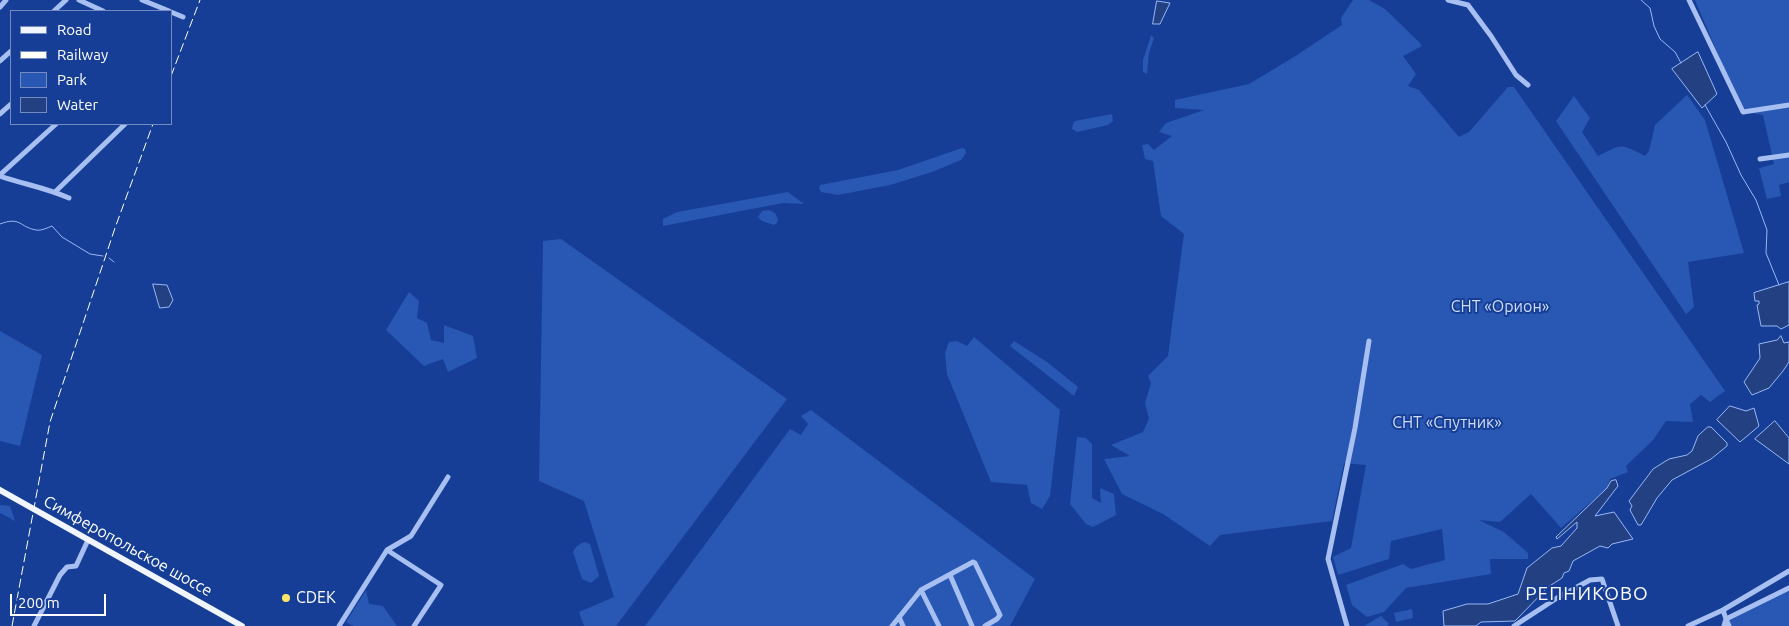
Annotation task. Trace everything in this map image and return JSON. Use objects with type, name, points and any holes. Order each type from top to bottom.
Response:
[{"type":"main road","name":"Симферопольское шоссе","points":[[0,490],[242,626]]},
{"type":"street","points":[[0,7],[6,0]]},
{"type":"street","points":[[55,10],[66,0]]},
{"type":"street","points":[[79,0],[101,10]]},
{"type":"street","points":[[142,0],[165,10]]},
{"type":"street","points":[[1448,0],[1468,6],[1491,36],[1516,75],[1528,85]]},
{"type":"street","points":[[1689,0],[1743,112],[1789,105]]},
{"type":"street","points":[[172,13],[183,18]]},
{"type":"street","points":[[0,61],[10,52]]},
{"type":"street","points":[[0,114],[10,105]]},
{"type":"street","points":[[55,125],[0,175],[69,198]]},
{"type":"street","points":[[55,192],[124,125]]},
{"type":"street","points":[[1760,159],[1789,155]]},
{"type":"street","points":[[1347,626],[1328,559],[1355,428],[1369,341]]},
{"type":"street","points":[[339,626],[387,550],[411,536],[448,477]]},
{"type":"street","points":[[34,626],[60,575],[70,565],[76,566],[88,540]]},
{"type":"street","points":[[387,550],[441,585],[414,626]]},
{"type":"street","points":[[892,626],[921,590],[973,562],[976,564],[1000,615],[986,626]]},
{"type":"street","points":[[1688,626],[1723,610],[1789,571]]},
{"type":"street","points":[[950,575],[972,626]]},
{"type":"street","points":[[1514,626],[1557,598],[1590,580],[1602,579],[1618,626]]},
{"type":"street","points":[[1724,626],[1726,619],[1789,588]]},
{"type":"street","points":[[921,590],[938,626]]},
{"type":"street","points":[[1723,610],[1729,626]]},
{"type":"street","points":[[899,617],[903,626]]},
{"type":"green space","points":[[1353,0],[1369,0],[1385,9],[1419,42],[1422,46],[1403,56],[1416,74],[1408,86],[1419,90],[1459,137],[1469,132],[1508,87],[1514,87],[1725,391],[1710,402],[1701,395],[1690,404],[1693,422],[1666,421],[1653,440],[1626,466],[1628,472],[1610,479],[1607,488],[1561,528],[1531,494],[1500,522],[1479,520],[1504,532],[1528,553],[1528,559],[1490,559],[1491,574],[1406,588],[1384,612],[1367,617],[1352,605],[1346,585],[1403,564],[1411,569],[1445,560],[1442,529],[1391,541],[1389,559],[1338,575],[1333,557],[1351,548],[1366,465],[1344,463],[1332,521],[1220,535],[1210,546],[1163,514],[1122,494],[1104,459],[1130,456],[1111,445],[1143,432],[1149,419],[1145,403],[1151,383],[1148,376],[1168,356],[1184,234],[1161,216],[1153,161],[1145,159],[1142,145],[1148,144],[1154,150],[1172,136],[1159,132],[1166,123],[1204,110],[1175,108],[1175,100],[1249,84],[1342,25],[1341,18]]},
{"type":"green space","points":[[1695,0],[1789,0],[1789,182],[1779,185],[1781,196],[1767,199],[1759,168],[1774,164],[1763,115],[1742,111]]},
{"type":"green space","points":[[1151,35],[1154,38],[1149,53],[1147,74],[1143,72],[1143,60]]},
{"type":"green space","points":[[1687,95],[1705,120],[1744,253],[1688,262],[1694,307],[1686,314],[1556,121],[1574,96],[1590,118],[1582,132],[1598,156],[1617,147],[1625,147],[1645,156],[1649,151],[1655,125]]},
{"type":"green space","points":[[1112,114],[1113,121],[1108,125],[1077,132],[1072,129],[1075,121]]},
{"type":"green space","points":[[962,148],[965,149],[966,153],[961,160],[932,172],[890,185],[838,195],[821,192],[819,188],[820,185],[898,170]]},
{"type":"green space","points":[[788,192],[804,204],[783,203],[663,226],[663,219],[677,212]]},
{"type":"green space","points":[[769,210],[775,213],[778,219],[774,225],[762,221],[758,217],[762,211]]},
{"type":"green space","points":[[561,239],[787,399],[616,626],[584,626],[579,612],[614,597],[584,501],[539,481],[543,241]]},
{"type":"green space","points":[[409,292],[419,301],[417,318],[427,323],[431,340],[444,343],[444,325],[473,336],[477,358],[448,372],[443,359],[424,366],[386,330]]},
{"type":"green space","points":[[0,331],[42,355],[20,446],[0,441]]},
{"type":"green space","points":[[974,337],[1060,410],[1050,496],[1042,509],[1031,503],[1027,485],[991,482],[947,374],[945,353],[949,342],[957,341],[967,346]]},
{"type":"green space","points":[[1014,341],[1047,362],[1078,387],[1074,396],[1010,346]]},
{"type":"green space","points":[[811,410],[1035,579],[1010,626],[645,626],[790,429],[801,435],[808,424],[801,416]]},
{"type":"green space","points":[[1077,437],[1086,438],[1092,444],[1092,498],[1101,503],[1100,488],[1114,494],[1116,515],[1093,527],[1086,524],[1070,504]]},
{"type":"green space","points":[[0,505],[10,506],[15,521],[0,513]]},
{"type":"green space","points":[[585,542],[590,544],[599,576],[591,583],[582,579],[573,552],[575,548]]},
{"type":"green space","points":[[1789,585],[1789,626],[1731,626],[1727,619]]},
{"type":"green space","points":[[366,590],[369,604],[383,606],[397,626],[353,626],[346,622]]},
{"type":"green space","points":[[1412,609],[1413,618],[1396,622],[1394,613]]},
{"type":"green space","points":[[1381,616],[1389,624],[1387,626],[1364,626]]},
{"type":"water","points":[[1157,1],[1170,3],[1160,24],[1153,24]]},
{"type":"water","points":[[1698,52],[1717,94],[1702,108],[1672,69]]},
{"type":"water","points":[[1789,282],[1789,325],[1781,329],[1777,326],[1761,326],[1757,305],[1759,301],[1755,301],[1754,293]]},
{"type":"water","points":[[153,284],[167,285],[173,300],[169,307],[160,308]]},
{"type":"water","points":[[1781,336],[1784,343],[1789,342],[1789,362],[1769,388],[1752,395],[1744,382],[1760,358],[1759,344],[1777,340]]},
{"type":"water","points":[[1730,406],[1746,411],[1754,408],[1759,426],[1740,442],[1717,420]]},
{"type":"water","points":[[1775,421],[1789,438],[1789,464],[1755,439]]},
{"type":"water","points":[[1708,427],[1711,427],[1727,443],[1727,446],[1711,459],[1672,480],[1657,498],[1641,525],[1638,525],[1630,510],[1632,506],[1629,501],[1653,469],[1669,459],[1687,455],[1692,451],[1698,436]]},
{"type":"water","points":[[1616,480],[1618,486],[1595,516],[1614,512],[1633,539],[1612,544],[1608,548],[1600,546],[1573,561],[1569,571],[1548,587],[1515,621],[1481,622],[1476,626],[1444,626],[1443,611],[1467,604],[1488,604],[1518,594],[1527,568],[1552,548],[1561,546],[1577,528],[1577,522],[1557,539],[1556,537],[1607,488],[1611,481]]},
{"type":"waterway","points":[[1641,0],[1650,8],[1654,26],[1660,39],[1675,52],[1681,63]]},
{"type":"waterway","points":[[1705,105],[1756,200],[1767,230],[1766,253],[1779,285]]},
{"type":"waterway","points":[[0,224],[12,221],[30,229],[38,230],[52,226],[62,237],[90,254],[103,256]]},
{"type":"waterway","points":[[109,258],[114,262]]},
{"type":"railway","points":[[172,73],[200,0]]},
{"type":"railway","points":[[12,626],[50,422],[115,228],[153,125]]},
{"type":"place","name":"CDEK","points":[[286,598]]},
{"type":"district","name":"РЕПНИКОВО","points":[[1587,594]]},
{"type":"park label","name":"СНТ «Орион»","points":[[1500,307]]},
{"type":"park label","name":"СНТ «Спутник»","points":[[1447,423]]}]
